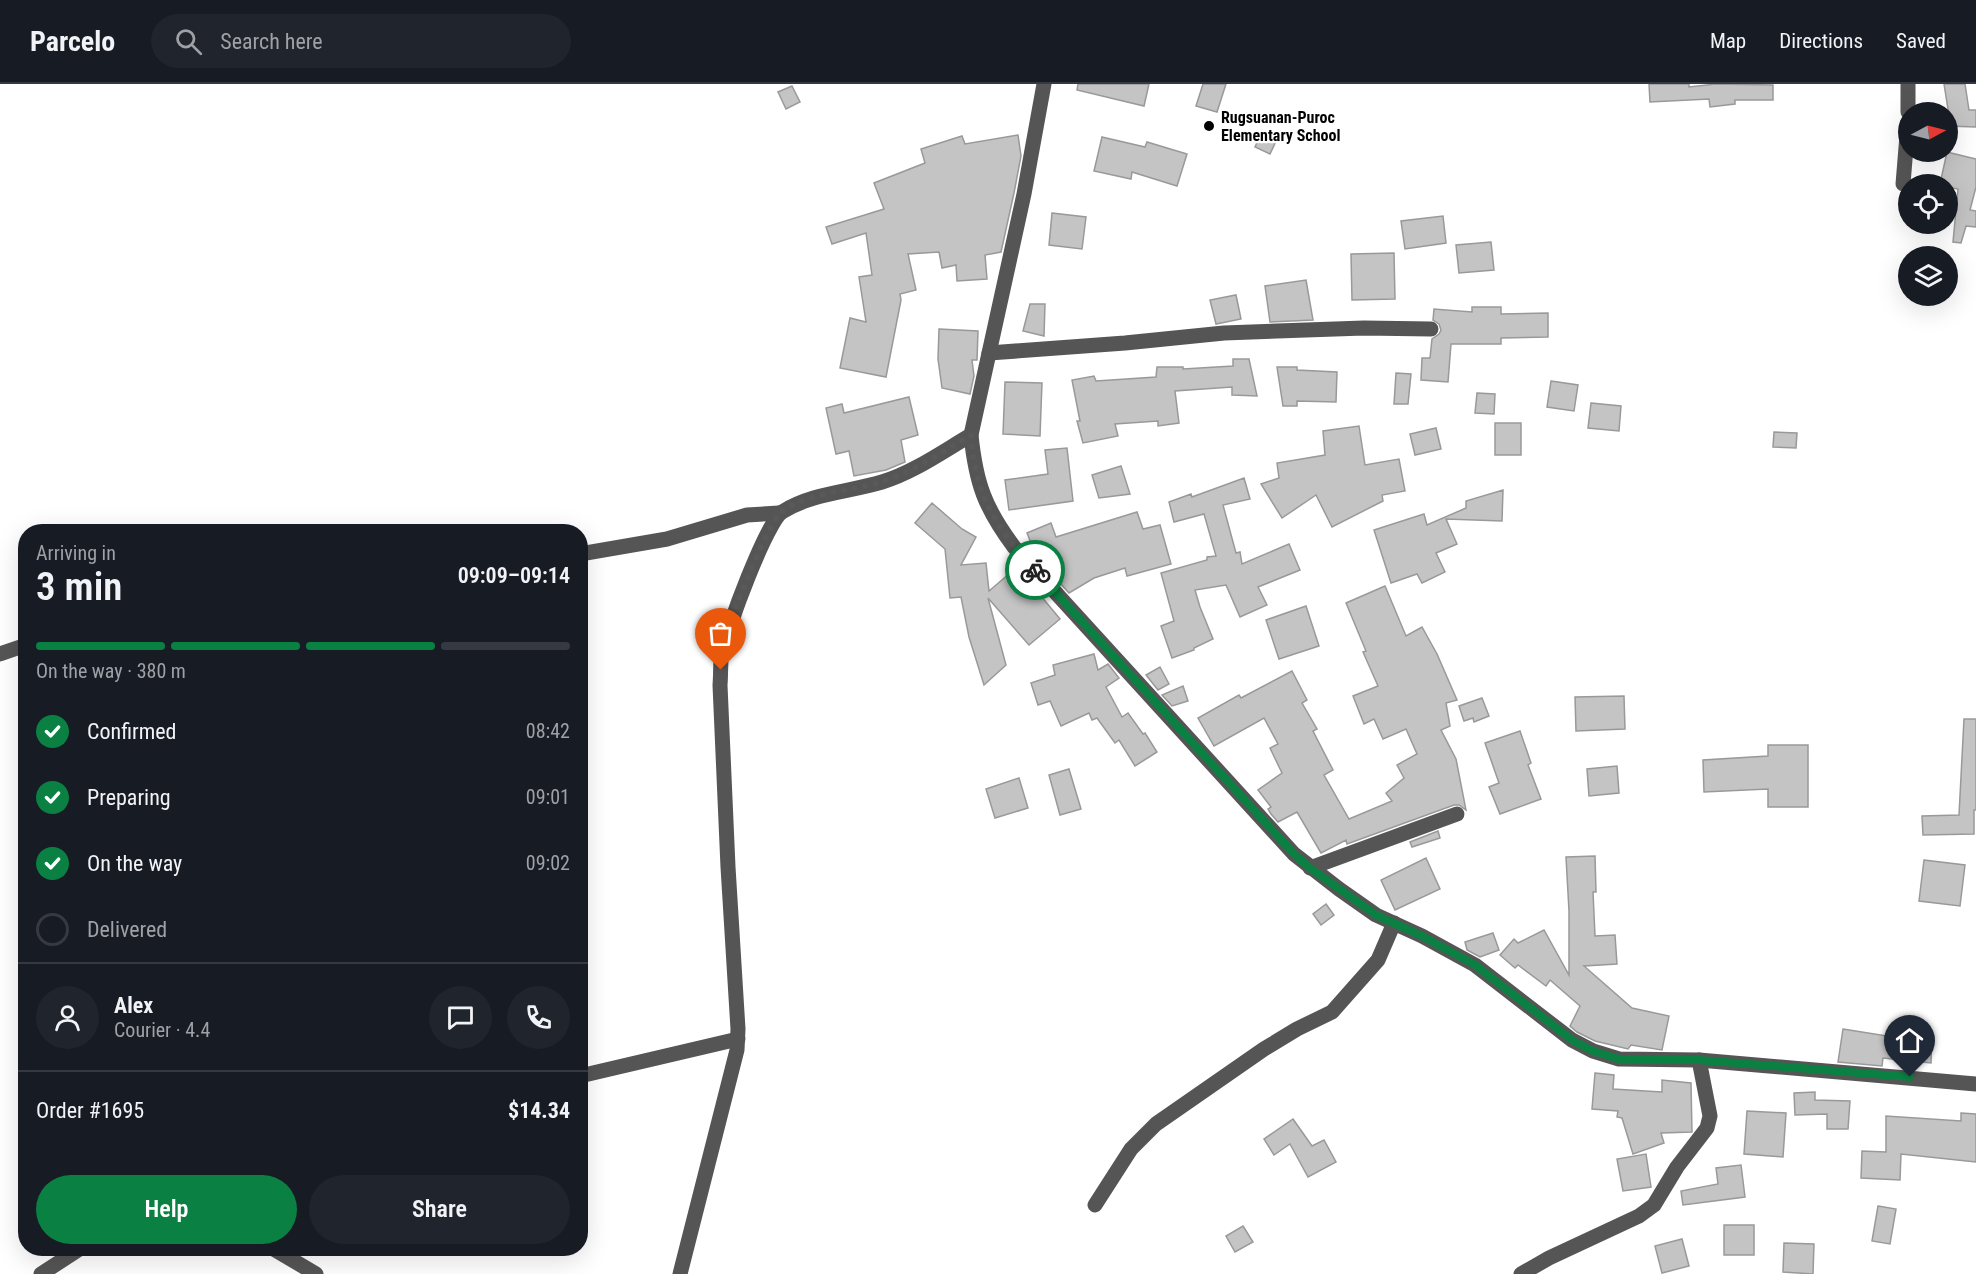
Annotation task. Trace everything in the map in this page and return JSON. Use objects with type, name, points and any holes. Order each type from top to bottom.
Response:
[{"type":"street","points":[[1044,84],[1024,194],[971,435],[973,462],[980,489],[994,519],[1014,547],[1294,854],[1376,915],[1422,936],[1475,965],[1552,1026],[1593,1051],[1619,1059],[1699,1060],[1976,1084]]},
{"type":"street","points":[[1908,84],[1908,102]]},
{"type":"street","points":[[989,353],[1224,333],[1364,328],[1431,329]]},
{"type":"street","points":[[588,553],[667,539],[747,515],[779,513],[816,497],[893,477],[971,435]]},
{"type":"street","points":[[680,1274],[733,1068],[738,1039],[720,685],[722,655],[729,624],[779,513]]},
{"type":"street","points":[[0,654],[18,648]]},
{"type":"street","points":[[1310,868],[1457,814]]},
{"type":"street","points":[[1095,1204],[1131,1149],[1156,1124],[1256,1054],[1332,1011],[1378,960],[1394,923]]},
{"type":"street","points":[[588,1074],[738,1039]]},
{"type":"street","points":[[1521,1274],[1549,1258],[1639,1216],[1654,1205],[1677,1167],[1707,1128],[1710,1116],[1699,1060]]},
{"type":"street","points":[[41,1274],[69,1256]]},
{"type":"street","points":[[286,1256],[316,1274]]},
{"type":"building","points":[[1078,84],[1149,84],[1144,106],[1077,90]]},
{"type":"building","points":[[1203,84],[1226,84],[1217,112],[1196,106]]},
{"type":"building","points":[[1649,84],[1689,84],[1689,87],[1716,84],[1773,85],[1773,100],[1735,100],[1735,104],[1710,107],[1709,99],[1650,102]]},
{"type":"building","points":[[1944,84],[1965,84],[1969,110],[1976,110],[1976,127],[1958,126],[1958,102],[1947,102]]},
{"type":"building","points":[[792,86],[800,102],[786,109],[778,92]]},
{"type":"building","points":[[1262,132],[1277,139],[1270,154],[1255,147]]},
{"type":"building","points":[[1018,135],[1021,156],[1014,193],[1001,252],[985,255],[987,279],[957,281],[956,265],[942,268],[939,252],[908,254],[916,290],[900,294],[901,300],[886,377],[840,368],[850,318],[866,322],[859,277],[872,275],[866,233],[832,244],[826,227],[884,209],[874,183],[925,163],[921,149],[962,136],[965,144]]},
{"type":"building","points":[[1102,137],[1145,147],[1147,142],[1187,154],[1177,186],[1132,172],[1131,179],[1094,171]]},
{"type":"building","points":[[1958,155],[1976,159],[1976,187],[1970,210],[1976,211],[1976,227],[1966,226],[1961,243],[1953,242],[1954,234],[1958,234],[1958,174],[1942,174],[1945,162],[1958,162]]},
{"type":"building","points":[[1052,213],[1086,217],[1082,249],[1049,245]]},
{"type":"building","points":[[1443,216],[1446,243],[1405,249],[1401,221]]},
{"type":"building","points":[[1491,242],[1494,270],[1459,273],[1456,245]]},
{"type":"building","points":[[1394,253],[1395,299],[1352,300],[1351,254]]},
{"type":"building","points":[[1306,280],[1313,320],[1270,322],[1265,286]]},
{"type":"building","points":[[1236,295],[1241,319],[1216,324],[1210,300]]},
{"type":"building","points":[[1030,304],[1045,304],[1044,336],[1023,331]]},
{"type":"building","points":[[1472,307],[1501,307],[1501,314],[1548,313],[1548,337],[1501,338],[1501,344],[1451,344],[1448,382],[1421,380],[1422,358],[1430,358],[1432,339],[1441,330],[1439,324],[1433,320],[1434,309],[1472,312]]},
{"type":"building","points":[[939,329],[978,331],[977,360],[972,360],[974,376],[970,394],[942,388],[938,359]]},
{"type":"building","points":[[1233,359],[1249,359],[1257,396],[1232,395],[1232,387],[1175,391],[1179,423],[1158,426],[1158,421],[1115,424],[1118,436],[1083,443],[1077,421],[1080,421],[1072,380],[1094,376],[1096,381],[1156,377],[1157,367],[1183,367],[1183,369],[1233,366]]},
{"type":"building","points":[[1277,367],[1337,372],[1336,402],[1297,401],[1297,406],[1283,406]]},
{"type":"building","points":[[1396,373],[1411,374],[1408,404],[1394,404]]},
{"type":"building","points":[[1551,381],[1578,385],[1574,411],[1547,407]]},
{"type":"building","points":[[1005,382],[1042,383],[1040,436],[1003,434]]},
{"type":"building","points":[[1477,393],[1495,394],[1494,414],[1475,413]]},
{"type":"building","points":[[909,397],[918,435],[901,440],[905,462],[886,470],[854,476],[849,451],[836,454],[826,408],[842,404],[844,413]]},
{"type":"building","points":[[1591,403],[1621,406],[1619,431],[1588,428]]},
{"type":"building","points":[[1495,423],[1521,423],[1521,455],[1495,455]]},
{"type":"building","points":[[1359,426],[1365,465],[1399,459],[1405,491],[1382,495],[1383,501],[1332,527],[1316,495],[1282,518],[1261,484],[1279,478],[1277,463],[1325,455],[1323,431]]},
{"type":"building","points":[[1436,428],[1441,449],[1415,455],[1410,434]]},
{"type":"building","points":[[1774,432],[1797,433],[1796,448],[1773,447]]},
{"type":"building","points":[[1067,448],[1073,501],[1009,510],[1005,480],[1048,474],[1045,450]]},
{"type":"building","points":[[1121,466],[1130,494],[1099,498],[1092,475]]},
{"type":"building","points":[[1244,478],[1250,499],[1223,505],[1236,553],[1240,552],[1242,564],[1289,544],[1300,570],[1258,587],[1267,605],[1240,617],[1226,585],[1195,590],[1213,639],[1194,650],[1172,658],[1161,626],[1174,621],[1161,573],[1216,556],[1204,514],[1174,522],[1169,502],[1191,494],[1192,497]]},
{"type":"building","points":[[1503,490],[1502,521],[1446,519],[1457,544],[1436,553],[1445,572],[1422,583],[1417,574],[1391,583],[1374,530],[1424,514],[1427,525],[1466,508],[1466,501]]},
{"type":"building","points":[[932,503],[962,529],[976,537],[961,565],[986,563],[989,591],[1017,567],[1060,619],[1029,645],[988,598],[1006,665],[984,685],[969,637],[961,597],[950,598],[945,549],[915,523]]},
{"type":"building","points":[[1137,512],[1143,529],[1160,525],[1171,564],[1127,576],[1125,568],[1094,578],[1069,593],[1050,572],[1043,545],[1033,548],[1027,533],[1051,523],[1056,537]]},
{"type":"building","points":[[1385,586],[1406,636],[1422,627],[1437,654],[1457,700],[1446,703],[1450,726],[1441,730],[1456,759],[1466,810],[1459,805],[1454,805],[1347,844],[1346,840],[1321,853],[1297,812],[1278,822],[1268,809],[1271,807],[1258,790],[1282,773],[1270,748],[1278,744],[1264,718],[1214,746],[1198,718],[1239,695],[1241,698],[1292,671],[1307,700],[1302,703],[1317,729],[1313,731],[1333,770],[1324,775],[1349,819],[1392,801],[1386,793],[1404,778],[1397,765],[1417,754],[1406,729],[1383,739],[1374,719],[1364,724],[1353,696],[1378,686],[1346,603]]},
{"type":"building","points":[[1306,606],[1319,646],[1279,659],[1266,620]]},
{"type":"building","points":[[1094,654],[1098,670],[1108,664],[1119,678],[1106,687],[1122,717],[1128,713],[1157,752],[1135,766],[1119,740],[1115,743],[1097,718],[1092,720],[1089,713],[1061,726],[1050,701],[1038,705],[1031,683],[1055,675],[1053,665]]},
{"type":"building","points":[[1160,667],[1169,684],[1158,690],[1146,675]]},
{"type":"building","points":[[1183,686],[1188,701],[1172,706],[1162,695]]},
{"type":"building","points":[[1624,696],[1625,729],[1576,731],[1575,697]]},
{"type":"building","points":[[1482,698],[1489,716],[1474,722],[1473,718],[1464,721],[1459,706]]},
{"type":"building","points":[[1964,719],[1976,719],[1974,834],[1923,835],[1922,816],[1959,815]]},
{"type":"building","points":[[1520,731],[1531,763],[1528,765],[1541,799],[1500,814],[1489,787],[1499,783],[1485,743]]},
{"type":"building","points":[[1768,745],[1808,745],[1808,807],[1768,807],[1768,789],[1704,792],[1703,760],[1768,756]]},
{"type":"building","points":[[1617,766],[1619,793],[1589,796],[1587,769]]},
{"type":"building","points":[[1069,769],[1081,809],[1060,815],[1049,775]]},
{"type":"building","points":[[1019,778],[1028,808],[995,818],[986,789]]},
{"type":"building","points":[[1438,831],[1440,838],[1412,847],[1410,842]]},
{"type":"building","points":[[1595,856],[1596,892],[1593,892],[1595,936],[1615,935],[1617,964],[1584,966],[1632,1008],[1669,1016],[1662,1050],[1631,1045],[1628,1049],[1595,1041],[1577,1032],[1570,1026],[1580,1006],[1550,980],[1546,986],[1518,965],[1515,968],[1500,955],[1514,939],[1518,943],[1544,930],[1569,975],[1566,857]]},
{"type":"building","points":[[1426,858],[1440,889],[1395,910],[1381,880]]},
{"type":"building","points":[[1924,860],[1965,865],[1960,906],[1919,901]]},
{"type":"building","points":[[1326,904],[1334,915],[1321,925],[1313,914]]},
{"type":"building","points":[[1493,933],[1499,950],[1480,957],[1467,950],[1465,942]]},
{"type":"building","points":[[1843,1029],[1893,1037],[1894,1029],[1932,1032],[1931,1063],[1883,1058],[1882,1066],[1838,1062]]},
{"type":"building","points":[[1595,1073],[1614,1075],[1613,1089],[1662,1092],[1662,1080],[1691,1083],[1692,1132],[1661,1133],[1664,1143],[1633,1154],[1622,1118],[1617,1117],[1618,1111],[1592,1109]]},
{"type":"building","points":[[1815,1092],[1815,1100],[1850,1101],[1848,1129],[1827,1129],[1827,1114],[1795,1115],[1794,1093]]},
{"type":"building","points":[[1747,1111],[1786,1113],[1783,1157],[1744,1154]]},
{"type":"building","points":[[1961,1113],[1976,1114],[1976,1162],[1901,1154],[1900,1180],[1861,1178],[1862,1151],[1886,1152],[1886,1116],[1961,1121]]},
{"type":"building","points":[[1293,1119],[1312,1146],[1324,1140],[1336,1162],[1308,1177],[1290,1144],[1274,1155],[1264,1139]]},
{"type":"building","points":[[1646,1154],[1651,1187],[1623,1191],[1617,1159]]},
{"type":"building","points":[[1741,1165],[1745,1197],[1683,1205],[1681,1191],[1718,1184],[1716,1168]]},
{"type":"building","points":[[1878,1206],[1896,1209],[1890,1244],[1872,1241]]},
{"type":"building","points":[[1724,1225],[1754,1225],[1754,1255],[1724,1255]]},
{"type":"building","points":[[1243,1226],[1253,1242],[1235,1252],[1226,1236]]},
{"type":"building","points":[[1682,1239],[1689,1266],[1662,1273],[1655,1246]]},
{"type":"building","points":[[1784,1243],[1814,1244],[1813,1274],[1783,1272]]},
{"type":"way so far","points":[[721,670],[729,624],[779,513],[816,497],[882,482],[915,467],[971,435],[973,462],[980,489],[994,519],[1014,547],[1035,570]]},
{"type":"place","name":"Rugsuanan-Puroc Elementary School","points":[[1209,126]]},
{"type":"route","points":[[1035,570],[1294,854],[1376,915],[1456,953],[1475,965],[1572,1040],[1593,1051],[1619,1059],[1699,1060],[1910,1077]]}]
